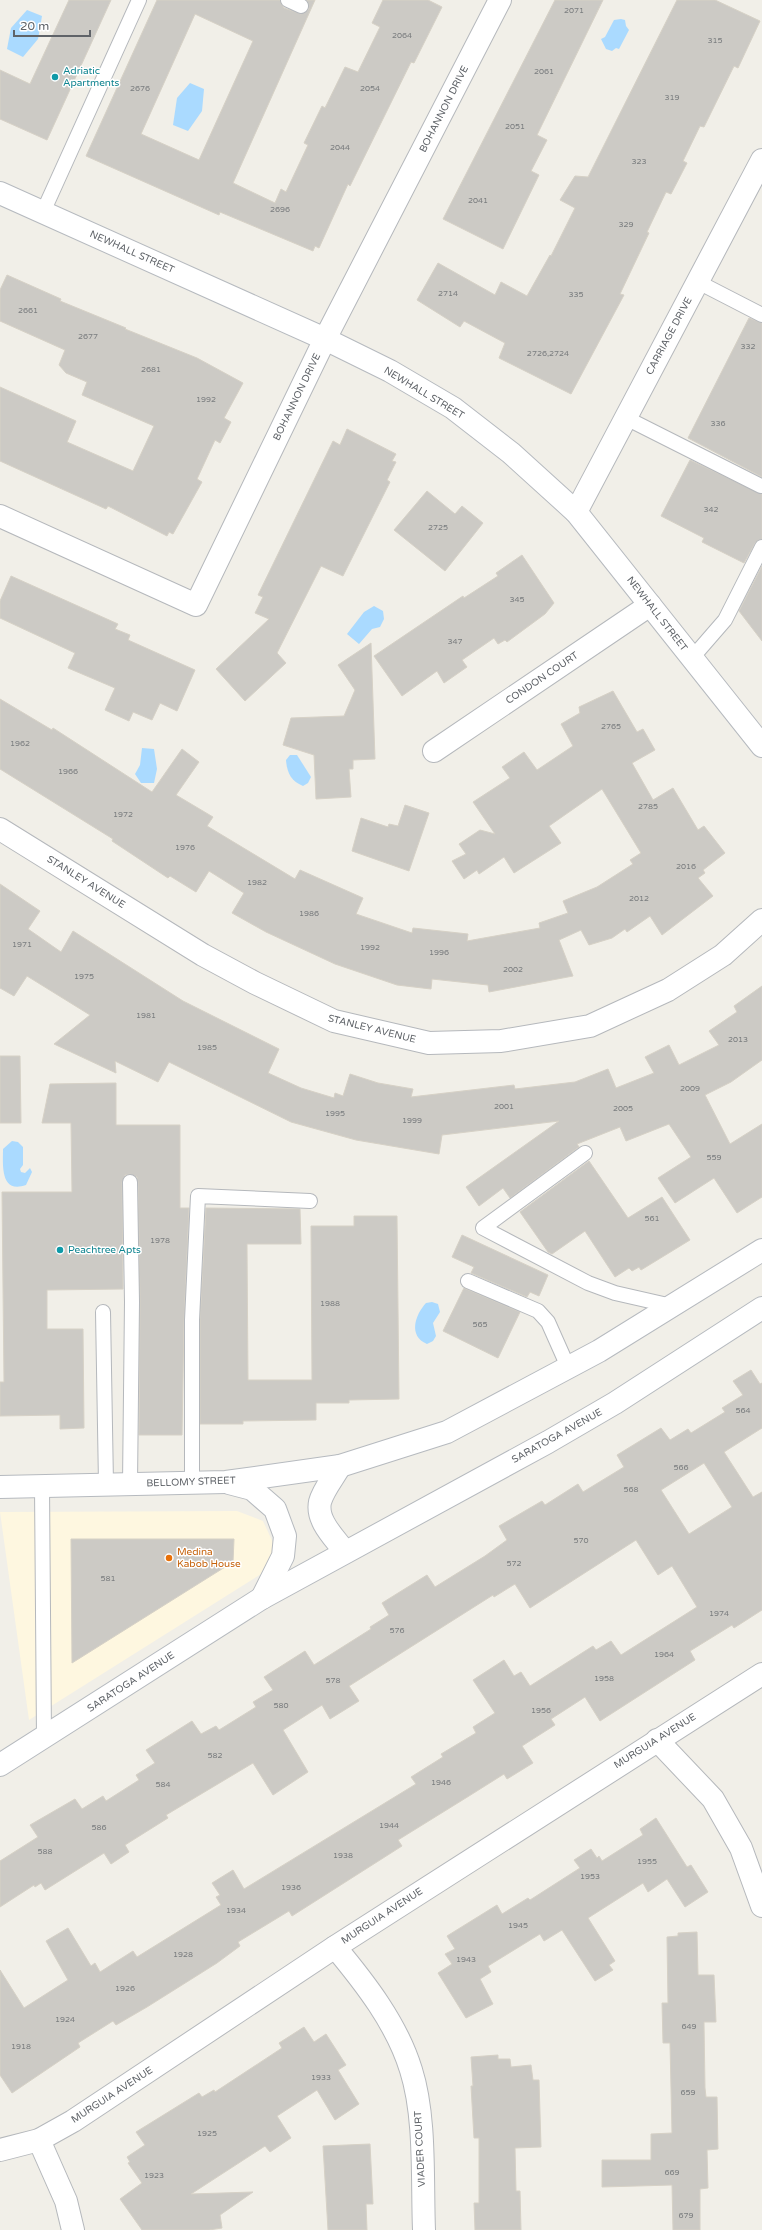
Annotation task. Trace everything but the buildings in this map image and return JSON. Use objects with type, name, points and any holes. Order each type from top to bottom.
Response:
[{"type":"street","name":"BOHANNON DRIVE","points":[[0,516],[196,605],[325,339],[500,0]]},
{"type":"street","name":"CARRIAGE DRIVE","points":[[576,512],[762,160]]},
{"type":"street","name":"NEWHALL STREET","points":[[0,193],[325,339],[390,371],[453,408],[511,453],[576,512],[762,746]]},
{"type":"street","name":"CONDON COURT","points":[[434,751],[650,605]]},
{"type":"street","name":"STANLEY AVENUE","points":[[0,829],[203,955],[255,983],[334,1021],[429,1043],[502,1041],[590,1026],[674,986],[723,955],[762,920]]},
{"type":"street","points":[[568,1367],[599,1351],[762,1250]]},
{"type":"street","name":"SARATOGA AVENUE","points":[[0,1766],[262,1598],[588,1419],[762,1308]]},
{"type":"street","name":"BELLOMY STREET","points":[[0,1487],[226,1482],[340,1466],[447,1432],[568,1367]]},
{"type":"street","points":[[340,1466],[320,1502],[321,1514],[326,1526],[345,1552]]},
{"type":"street","points":[[226,1482],[252,1490],[275,1509],[281,1522],[285,1536],[283,1556],[262,1598]]},
{"type":"street","name":"MURGUIA AVENUE","points":[[0,2150],[39,2140],[73,2121],[335,1947],[762,1674]]},
{"type":"street","points":[[657,1740],[713,1799],[741,1848],[762,1906]]},
{"type":"street","name":"VIADER COURT","points":[[335,1947],[355,1971],[393,2028],[412,2070],[421,2122],[424,2230]]},
{"type":"street","points":[[39,2140],[66,2201],[73,2230]]},
{"type":"lane","points":[[43,212],[139,0]]},
{"type":"lane","points":[[698,282],[762,315]]},
{"type":"lane","points":[[626,418],[761,486]]},
{"type":"lane","points":[[692,658],[725,620],[762,547]]},
{"type":"lane","points":[[585,1153],[483,1228],[588,1283],[615,1293],[672,1306]]},
{"type":"lane","points":[[130,1182],[132,1302],[130,1484]]},
{"type":"lane","points":[[192,1483],[192,1320],[198,1196],[310,1201]]},
{"type":"lane","points":[[468,1281],[538,1311],[548,1322],[568,1367]]},
{"type":"lane","points":[[103,1312],[106,1484]]},
{"type":"lane","points":[[42,1486],[44,1737]]},
{"type":"shaded area","points":[[237,1511],[263,1521],[275,1547],[261,1574],[29,1720],[0,1512]]},
{"type":"water","points":[[27,10],[42,16],[38,39],[23,57],[7,49],[11,28]]},
{"type":"water","points":[[614,20],[625,20],[626,26],[629,30],[619,49],[616,48],[612,51],[606,49],[601,39],[605,37]]},
{"type":"water","points":[[190,83],[204,89],[202,111],[188,131],[173,125],[177,98]]},
{"type":"water","points":[[374,606],[383,611],[384,619],[380,627],[372,629],[359,644],[347,634],[364,612]]},
{"type":"water","points":[[142,748],[154,749],[157,769],[154,783],[141,783],[135,774],[140,765]]},
{"type":"water","points":[[290,755],[297,755],[311,777],[308,783],[303,786],[295,782],[287,769],[286,760]]},
{"type":"water","points":[[12,1141],[18,1142],[23,1147],[23,1165],[20,1169],[21,1172],[25,1173],[30,1168],[32,1172],[26,1185],[18,1187],[7,1182],[3,1170],[3,1149]]},
{"type":"water","points":[[432,1302],[438,1304],[440,1312],[433,1323],[436,1336],[433,1341],[427,1344],[417,1336],[415,1325],[416,1319],[422,1308],[426,1303]]},
{"type":"place","name":"Adriatic Apartments","points":[[55,77]]},
{"type":"place","name":"Peachtree Apts","points":[[60,1250]]},
{"type":"place","name":"Medina Kabob House","points":[[169,1558]]}]
